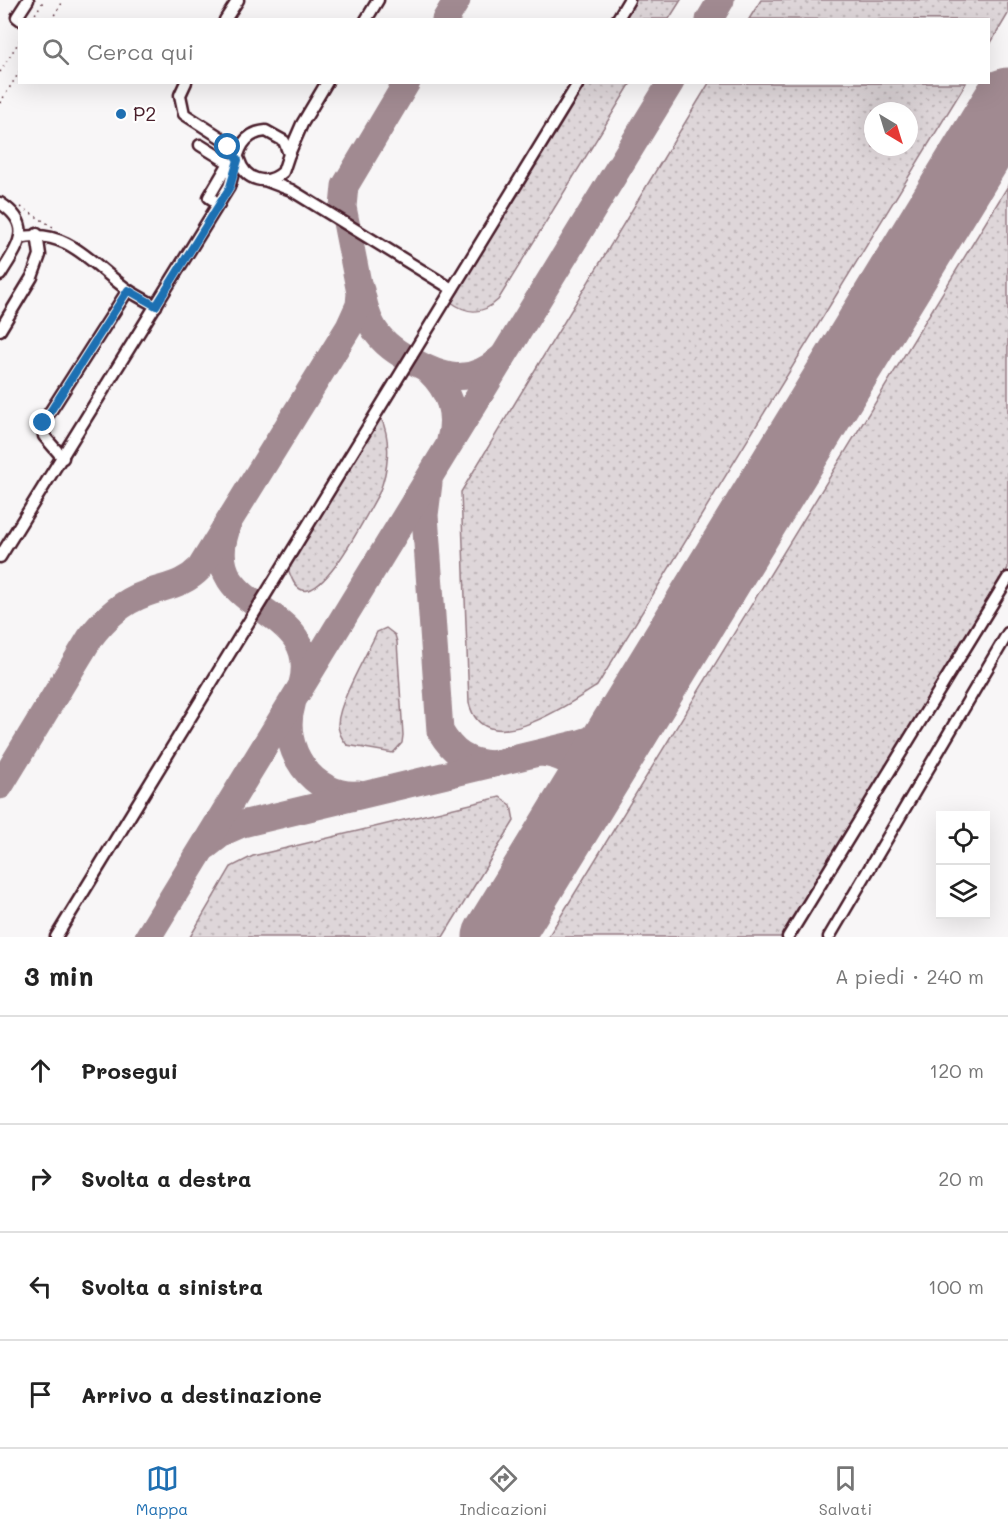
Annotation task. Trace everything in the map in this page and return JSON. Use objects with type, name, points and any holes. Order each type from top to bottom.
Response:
[{"type":"street","points":[[18,18],[28,0]]},
{"type":"street","points":[[226,18],[238,0]]},
{"type":"street","points":[[367,18],[378,0]]},
{"type":"street","points":[[618,18],[629,0]]},
{"type":"street","points":[[185,84],[180,95],[184,114],[223,139],[245,173],[251,178],[291,190],[452,289]]},
{"type":"street","points":[[291,190],[282,179],[283,172],[302,124],[326,84]]},
{"type":"street","points":[[56,937],[578,84]]},
{"type":"street","points":[[0,557],[230,187],[241,144],[258,131],[279,136],[302,124]]},
{"type":"street","points":[[279,136],[289,154]]},
{"type":"street","points":[[223,139],[246,138]]},
{"type":"street","points":[[200,145],[230,163],[209,197],[219,204]]},
{"type":"street","points":[[267,181],[283,172]]},
{"type":"street","points":[[230,187],[251,178]]},
{"type":"street","points":[[0,203],[17,218],[21,230],[21,238],[0,275]]},
{"type":"street","points":[[21,238],[38,234],[55,239],[86,255],[128,290],[156,306]]},
{"type":"street","points":[[0,330],[32,277],[40,255],[38,234]]},
{"type":"street","points":[[63,458],[44,436],[43,423],[128,290]]},
{"type":"street","points":[[788,937],[1008,578]]},
{"type":"street","points":[[829,937],[1008,633]]},
{"type":"path","points":[[33,18],[44,0]]},
{"type":"path","points":[[52,18],[64,0]]},
{"type":"path","points":[[0,72],[18,43]]},
{"type":"path","points":[[0,103],[18,74]]},
{"type":"path","points":[[20,207],[61,231]]},
{"type":"shaded area","points":[[636,0],[681,0],[670,18],[625,18]]},
{"type":"shaded area","points":[[761,0],[1008,0],[1008,14],[990,44],[990,18],[750,18]]},
{"type":"shaded area","points":[[584,84],[630,84],[498,300],[486,308],[474,311],[463,309],[451,302]]},
{"type":"shaded area","points":[[708,84],[965,84],[597,686],[548,716],[528,724],[508,729],[491,728],[478,720],[469,703],[461,492]]},
{"type":"shaded area","points":[[1008,186],[1008,568],[782,937],[548,937]]},
{"type":"shaded area","points":[[381,418],[387,436],[388,456],[379,493],[333,570],[310,590],[300,589],[294,583],[288,569]]},
{"type":"shaded area","points":[[386,628],[395,635],[397,642],[403,735],[402,743],[393,753],[347,745],[338,724],[348,691],[377,632]]},
{"type":"shaded area","points":[[500,797],[511,805],[514,821],[443,937],[190,937],[231,867],[253,856]]},
{"type":"taxiway","points":[[446,18],[457,0]]},
{"type":"taxiway","points":[[710,18],[721,0]]},
{"type":"taxiway","points":[[0,786],[90,638],[101,624],[129,602],[181,582],[200,568],[349,327],[359,305],[360,293],[343,207],[345,186],[406,84]]},
{"type":"taxiway","points":[[148,937],[670,84]]},
{"type":"taxiway","points":[[361,290],[368,317],[375,331],[393,349],[421,366],[444,375],[467,376],[478,373],[501,358]]},
{"type":"taxiway","points":[[429,371],[442,386],[450,403],[452,412],[450,440]]},
{"type":"taxiway","points":[[429,483],[425,515],[440,731],[450,745],[468,759],[493,764]]},
{"type":"taxiway","points":[[226,531],[222,558],[229,579],[244,595],[280,622],[295,638],[304,658],[302,684]]},
{"type":"taxiway","points":[[206,846],[224,832],[242,824],[598,737],[613,728],[642,700]]},
{"type":"taxiway","points":[[292,705],[289,721],[290,737],[303,767],[326,787],[341,793],[358,794]]},
{"type":"taxiway","points":[[541,753],[564,759],[576,771],[579,789],[574,811]]},
{"type":"runway","points":[[497,937],[1008,102]]},
{"type":"place","name":"P2","points":[[121,114]]},
{"type":"route","points":[[43,423],[128,290],[156,306],[230,187],[238,158],[228,147]]}]
